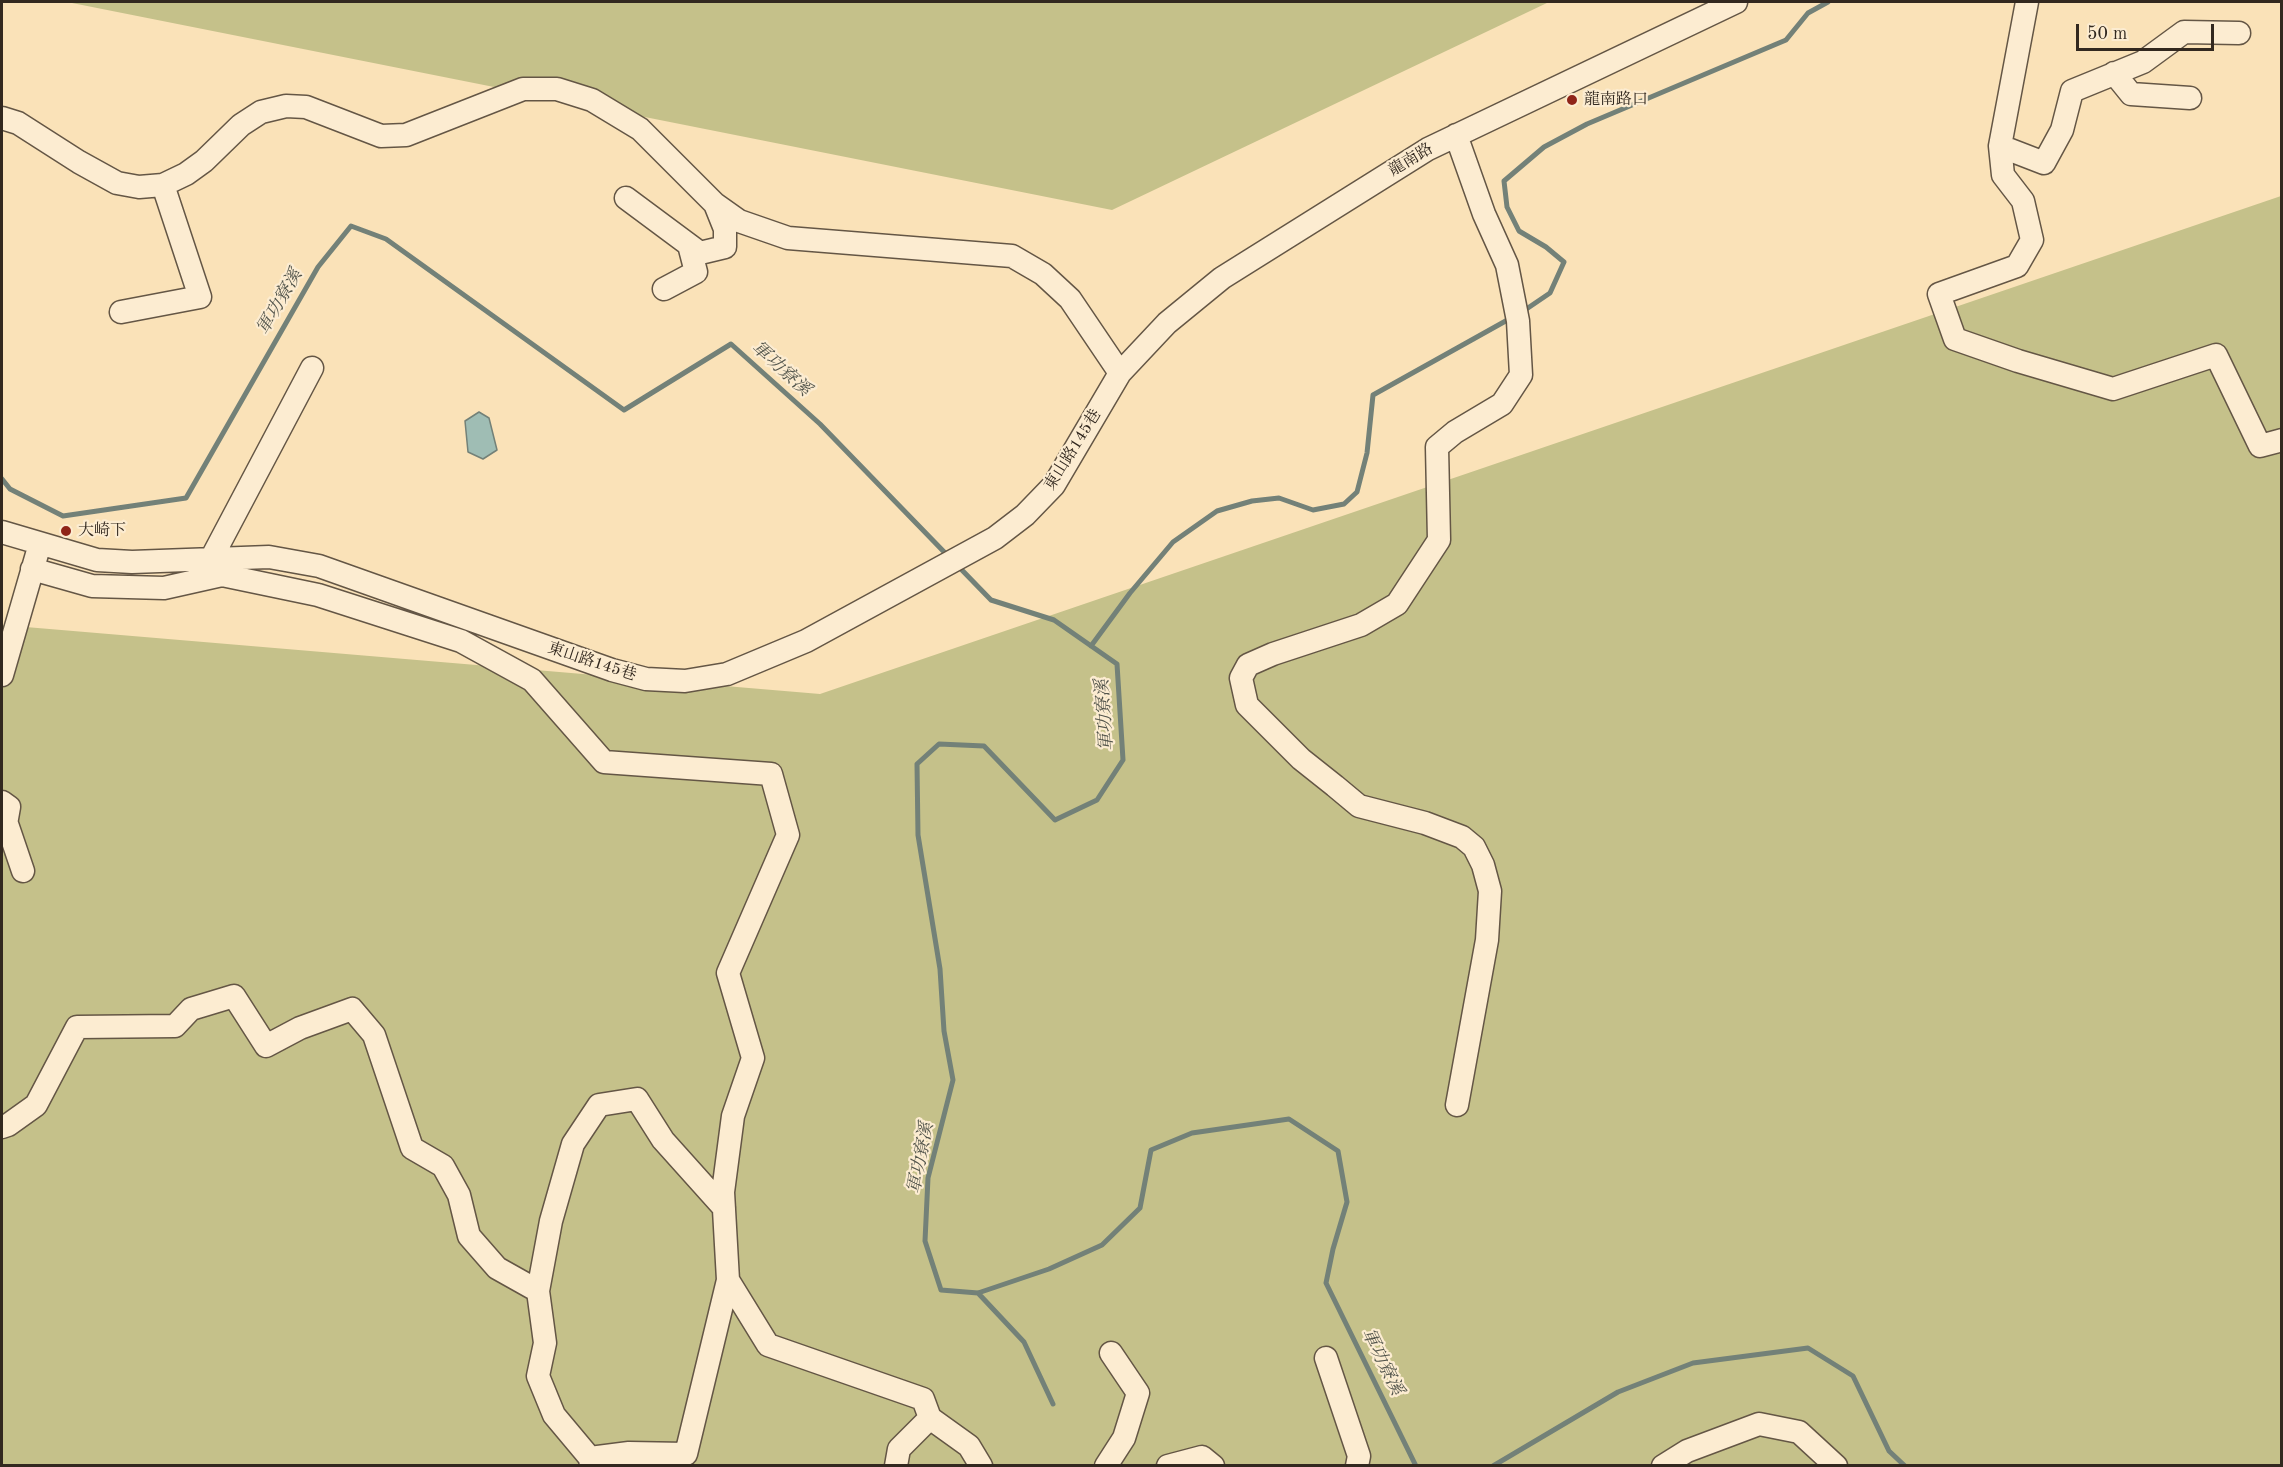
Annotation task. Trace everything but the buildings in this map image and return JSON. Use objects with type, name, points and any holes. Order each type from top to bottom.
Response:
[{"type":"street","name":"龍南路","points":[[1120,373],[1167,323],[1222,278],[1428,148],[1736,2]]},
{"type":"street","points":[[2027,2],[2000,146],[2003,174],[2023,201],[2032,240],[2017,266],[1939,294],[1955,339],[2018,361],[2113,389],[2216,355],[2260,446],[2282,440]]},
{"type":"street","points":[[2000,146],[2044,163],[2062,130],[2072,91],[2143,62],[2184,32],[2239,33]]},
{"type":"street","points":[[2114,73],[2131,94],[2190,98]]},
{"type":"street","points":[[2,118],[18,123],[117,183],[139,187],[163,185],[186,174],[204,161],[241,125],[261,112],[286,106],[306,106],[381,136],[406,135],[523,89],[557,89],[592,100],[640,129],[715,204],[739,221],[788,238],[1012,256],[1043,274],[1070,299],[1120,373]]},
{"type":"street","points":[[1456,135],[1484,214],[1508,265],[1517,312],[1521,375],[1502,404],[1455,432],[1437,447],[1439,540],[1397,604],[1361,625],[1273,654],[1248,665],[1241,678],[1247,705],[1301,759],[1359,806],[1425,823],[1462,837],[1474,847],[1484,865],[1490,891],[1487,940],[1457,1105]]},
{"type":"street","points":[[122,312],[200,297],[163,185]]},
{"type":"street","points":[[626,198],[700,253],[725,248],[725,229],[715,204]]},
{"type":"street","points":[[664,289],[696,272],[689,245]]},
{"type":"street","points":[[210,561],[312,368]]},
{"type":"street","name":"東山路145巷","points":[[2,532],[98,560],[210,561],[269,557],[319,566],[600,666],[646,679],[685,681],[727,674],[806,641],[995,538],[1025,514],[1054,485],[1120,373]]},
{"type":"street","points":[[2,675],[39,544]]},
{"type":"street","points":[[32,569],[93,586],[164,588],[222,575],[318,595],[461,641],[532,680],[604,762],[771,774],[788,835],[728,973],[753,1058],[733,1116],[723,1192],[724,1209],[728,1280],[686,1454],[629,1452],[591,1462],[554,1414],[537,1376],[545,1343],[538,1291],[551,1221],[573,1144],[599,1106],[637,1099],[663,1140],[724,1209]]},
{"type":"street","points":[[3,815],[23,871]]},
{"type":"street","points":[[2,1127],[36,1105],[77,1027],[175,1026],[191,1009],[234,996],[266,1046],[300,1028],[352,1009],[374,1035],[412,1148],[443,1166],[459,1195],[469,1236],[497,1268],[538,1291]]},
{"type":"street","points":[[728,1280],[768,1345],[923,1400],[930,1418],[969,1446],[981,1466]]},
{"type":"street","points":[[1106,1466],[1124,1438],[1138,1394],[1111,1353]]},
{"type":"street","points":[[1326,1358],[1359,1456],[1357,1466]]},
{"type":"street","points":[[896,1466],[899,1449],[930,1418]]},
{"type":"street","points":[[1663,1466],[1688,1451],[1759,1424],[1799,1432],[1836,1466]]},
{"type":"street","points":[[1168,1466],[1202,1457],[1213,1466]]},
{"type":"shaded area","points":[[67,2],[1549,2],[1112,210]]},
{"type":"shaded area","points":[[2281,196],[2281,1465],[2,1465],[2,625],[820,694]]},
{"type":"water","points":[[479,412],[489,418],[497,450],[483,459],[468,452],[465,421]]},
{"type":"waterway","points":[[1522,312],[1550,293],[1564,262],[1546,247],[1519,231],[1507,207],[1504,181],[1544,147],[1587,124],[1786,40],[1808,13],[1828,2]]},
{"type":"waterway","name":"軍功寮溪","points":[[2,479],[10,489],[63,516],[186,498],[318,267],[351,226],[386,239],[624,410],[731,344],[820,424],[949,557]]},
{"type":"waterway","points":[[1091,646],[1130,593],[1173,542],[1217,511],[1252,501],[1279,498],[1313,510],[1344,504],[1357,492],[1367,453],[1373,395],[1511,318]]},
{"type":"waterway","name":"軍功寮溪","points":[[958,566],[991,600],[1054,620],[1117,664],[1123,760],[1097,800],[1055,820],[984,746],[939,744],[917,764],[918,835],[940,969],[944,1031],[953,1080],[928,1178],[925,1241],[941,1290],[978,1293],[1049,1269],[1102,1245],[1140,1208],[1151,1150],[1192,1133],[1289,1119],[1338,1151],[1347,1202],[1326,1283],[1416,1466]]},
{"type":"waterway","points":[[978,1293],[1024,1342],[1053,1404]]},
{"type":"waterway","name":"軍功寮溪","points":[[1493,1466],[1618,1392],[1693,1363],[1808,1348],[1853,1376],[1889,1451],[1905,1466]]},
{"type":"place","name":"龍南路口","points":[[1572,100]]},
{"type":"place","name":"大崎下","points":[[66,531]]}]
